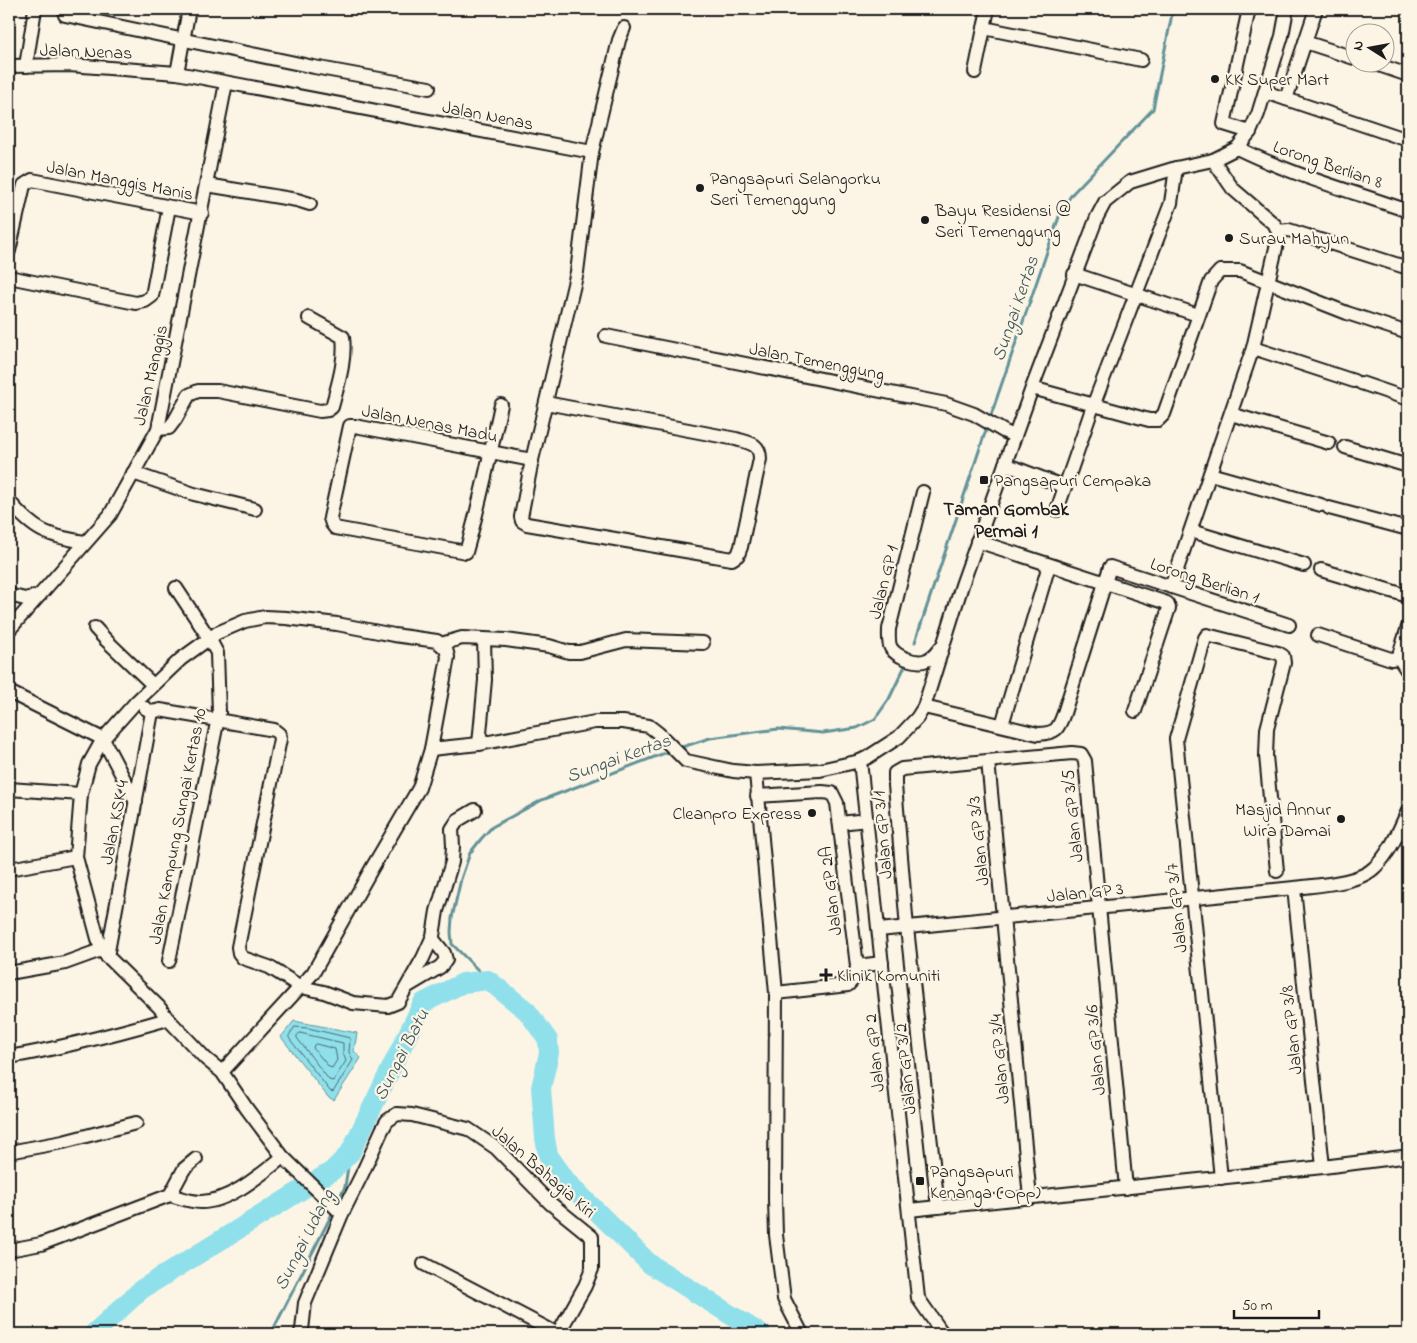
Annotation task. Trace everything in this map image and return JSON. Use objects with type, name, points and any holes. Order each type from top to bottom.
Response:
[{"type":"street","points":[[26,66],[35,9]]},
{"type":"street","points":[[177,73],[189,9]]},
{"type":"street","points":[[975,72],[988,9]]},
{"type":"street","points":[[1249,9],[1224,124],[1250,132]]},
{"type":"street","points":[[431,749],[479,744],[595,722],[623,722],[649,726],[686,761],[732,771],[756,773],[820,770],[860,761],[898,737],[917,718],[924,707],[962,585],[1005,464],[1010,434],[1032,388],[1097,217],[1105,202],[1130,182],[1176,168],[1213,160],[1237,148],[1250,132],[1265,92],[1282,36],[1286,9]]},
{"type":"street","points":[[1286,99],[1316,9]]},
{"type":"street","points":[[65,15],[314,67],[429,88]]},
{"type":"street","points":[[546,403],[736,439],[757,447],[760,452],[760,460],[738,555],[732,559],[527,524],[522,521],[521,517],[532,460],[577,272],[592,152],[619,40],[624,28]]},
{"type":"street","points":[[984,28],[1141,60]]},
{"type":"street","points":[[1305,42],[1344,55]]},
{"type":"street","name":"Jalan Nenas","points":[[9,66],[69,65],[177,73],[592,152]]},
{"type":"street","points":[[1394,70],[1408,75]]},
{"type":"street","name":"Jalan Manggis","points":[[9,630],[110,515],[158,429],[202,214],[226,82]]},
{"type":"street","points":[[1265,92],[1408,140]]},
{"type":"street","name":"Lorong Berlian 8","points":[[1237,148],[1297,174],[1408,211]]},
{"type":"street","points":[[1171,587],[1253,348],[1278,239],[1278,231],[1275,225],[1233,189],[1213,160]]},
{"type":"street","points":[[1057,510],[1094,406],[1172,203],[1176,168]]},
{"type":"street","name":"Jalan Manggis Manis","points":[[9,251],[24,185],[32,180],[202,214]]},
{"type":"street","points":[[207,185],[297,200],[310,204]]},
{"type":"street","points":[[9,277],[116,300],[136,303],[145,301],[152,296],[169,207]]},
{"type":"street","points":[[1278,231],[1289,230],[1408,268]]},
{"type":"street","points":[[1032,388],[1149,420],[1158,420],[1164,414],[1210,281],[1220,271],[1240,271],[1347,313],[1408,333]]},
{"type":"street","points":[[1074,274],[1198,314]]},
{"type":"street","points":[[158,429],[169,428],[176,420],[189,395],[198,391],[218,391],[320,411],[332,407],[343,366],[343,337],[309,318]]},
{"type":"street","name":"Jalan Temenggung","points":[[606,336],[946,404],[974,414],[1010,434]]},
{"type":"street","points":[[1253,348],[1408,399]]},
{"type":"street","points":[[491,452],[501,405]]},
{"type":"street","points":[[1231,414],[1329,443]]},
{"type":"street","name":"Jalan Nenas Madu","points":[[491,452],[466,552],[335,528],[332,524],[330,518],[350,426],[355,426],[491,452],[532,460]]},
{"type":"street","points":[[1345,447],[1408,466]]},
{"type":"street","points":[[1005,464],[1065,487]]},
{"type":"street","points":[[134,472],[194,494],[254,509]]},
{"type":"street","points":[[1210,474],[1408,529]]},
{"type":"street","name":"Jalan GP 1","points":[[923,492],[889,628],[889,639],[891,649],[900,656],[918,661],[924,661],[934,656],[944,644]]},
{"type":"street","points":[[9,501],[22,516],[42,531],[50,535],[86,542]]},
{"type":"street","points":[[1191,531],[1304,565]]},
{"type":"street","points":[[977,542],[1167,603],[1169,608],[1135,711]]},
{"type":"street","points":[[1002,725],[1049,565]]},
{"type":"street","name":"Lorong Berlian 1","points":[[1105,583],[1110,567],[1289,626]]},
{"type":"street","points":[[1321,570],[1408,596]]},
{"type":"street","points":[[924,707],[1038,734],[1052,733],[1060,726],[1105,583]]},
{"type":"street","name":"Jalan Kampung Sungai Kertas 10","points":[[169,961],[219,713],[217,653],[176,588]]},
{"type":"street","points":[[9,595],[25,598],[40,595]]},
{"type":"street","points":[[222,1072],[313,973],[419,788],[431,749],[448,657],[446,649],[437,641],[337,624],[264,617],[245,620],[217,633],[181,658],[136,702],[103,740],[89,764],[81,794],[76,857],[104,954],[158,1007],[206,1059],[222,1072],[247,1109],[286,1160],[339,1212],[305,1303],[304,1333]]},
{"type":"street","points":[[1408,627],[1399,658],[1408,672]]},
{"type":"street","points":[[95,628],[153,684]]},
{"type":"street","name":"Jalan GP 3/7","points":[[1221,1178],[1176,739],[1205,638],[1208,635],[1278,653],[1283,656],[1284,663],[1267,730],[1266,756],[1277,871]]},
{"type":"street","points":[[1318,635],[1391,659],[1399,658]]},
{"type":"street","points":[[441,644],[462,638],[484,639],[549,646],[569,652],[580,652],[626,640],[703,643]]},
{"type":"street","points":[[479,744],[485,680],[484,639]]},
{"type":"street","points":[[9,692],[103,740],[136,802]]},
{"type":"street","points":[[136,702],[152,712],[160,710],[274,730],[279,734],[280,739],[238,946],[239,953],[243,958],[269,967],[301,987],[324,992],[353,1003],[388,1006],[398,1002],[432,938],[437,911],[452,862],[454,846],[452,829],[458,820],[475,810]]},
{"type":"street","name":"Jalan KSK 4","points":[[104,954],[136,802],[152,712]]},
{"type":"street","name":"Jalan GP 3/5","points":[[988,760],[1072,753],[1081,754],[1085,761],[1099,908]]},
{"type":"street","name":"Jalan GP 3/3","points":[[988,760],[1003,918]]},
{"type":"street","name":"Jalan GP 3/1","points":[[908,928],[895,773],[902,769],[988,760]]},
{"type":"street","name":"Jalan GP 2","points":[[860,761],[918,1298],[943,1334]]},
{"type":"street","points":[[756,773],[776,993],[776,1235],[784,1299],[802,1334]]},
{"type":"street","points":[[9,790],[81,794]]},
{"type":"street","name":"Jalan GP 2A","points":[[757,796],[832,793],[837,803],[840,823],[857,966]]},
{"type":"street","name":"Jalan GP 3","points":[[879,930],[1294,888],[1359,877],[1374,868],[1388,852],[1408,811]]},
{"type":"street","points":[[840,823],[867,820]]},
{"type":"street","points":[[9,869],[76,857]]},
{"type":"street","name":"Jalan GP 3/8","points":[[1294,888],[1323,1167]]},
{"type":"street","name":"Jalan GP 3/6","points":[[1099,908],[1126,1188]]},
{"type":"street","name":"Jalan GP 3/4","points":[[1003,918],[1030,1198]]},
{"type":"street","name":"Jalan GP 3/2","points":[[908,928],[938,1207]]},
{"type":"street","points":[[407,987],[440,967],[446,960],[444,953],[432,938]]},
{"type":"street","points":[[9,973],[65,964],[104,954]]},
{"type":"street","points":[[776,993],[848,985],[855,977],[857,966],[882,963]]},
{"type":"street","points":[[9,1057],[46,1051],[168,1019]]},
{"type":"street","name":"Jalan Bahagia Kiri","points":[[339,1212],[387,1121],[397,1114],[412,1115],[468,1129],[496,1148],[550,1203],[592,1237],[592,1269],[585,1286],[558,1334]]},
{"type":"street","points":[[9,1152],[64,1142],[136,1124]]},
{"type":"street","points":[[908,1210],[1221,1178],[1402,1157]]},
{"type":"street","points":[[170,1195],[184,1169],[196,1159]]},
{"type":"street","points":[[9,1250],[40,1244],[170,1195],[200,1202],[218,1200],[286,1160]]},
{"type":"street","points":[[424,1264],[558,1334]]},
{"type":"water","points":[[294,1021],[357,1033],[354,1051],[361,1058],[334,1100],[328,1097],[281,1037]]},
{"type":"waterway","name":"Sungai Kertas","points":[[990,418],[1061,211],[1072,194],[1153,109],[1173,9]]},
{"type":"waterway","name":"Sungai Kertas","points":[[915,642],[987,427]]},
{"type":"waterway","name":"Sungai Kertas","points":[[679,748],[710,738],[778,729],[823,733],[857,728],[875,719],[889,699],[905,666]]},
{"type":"waterway","name":"Sungai Kertas","points":[[488,980],[452,944],[451,932],[452,918],[461,879],[470,853],[481,839],[492,827],[542,800],[670,751]]},
{"type":"waterway","name":"Sungai Batu","points":[[93,1334],[142,1289],[332,1171],[350,1153],[423,1003],[463,983],[488,980],[527,1011],[548,1040],[549,1053],[541,1088],[545,1138],[548,1155],[567,1182],[650,1264],[761,1334]]},
{"type":"waterway","name":"Sungai Udang","points":[[336,1204],[345,1187],[350,1153]]},
{"type":"waterway","name":"Sungai Udang","points":[[271,1334],[334,1210]]},
{"type":"place","name":"KK Super Mart","points":[[1215,79]]},
{"type":"place","name":"Pangsapuri Selangorku Seri Temenggung","points":[[700,188]]},
{"type":"place","name":"Bayu Residensi @ Seri Temenggung","points":[[925,220]]},
{"type":"place","name":"Surau Mahyun","points":[[1229,238]]},
{"type":"place","name":"Pangsapuri Cempaka","points":[[984,480]]},
{"type":"place","name":"Cleanpro Express","points":[[812,813]]},
{"type":"place","name":"Masjid Annur Wira Damai","points":[[1341,819]]},
{"type":"place","name":"Klinik Komuniti","points":[[826,975]]},
{"type":"place","name":"Pangsapuri Kenanga (Opp)","points":[[920,1181]]},
{"type":"district","name":"Taman Gombak Permai 1","points":[[1006,519]]}]
